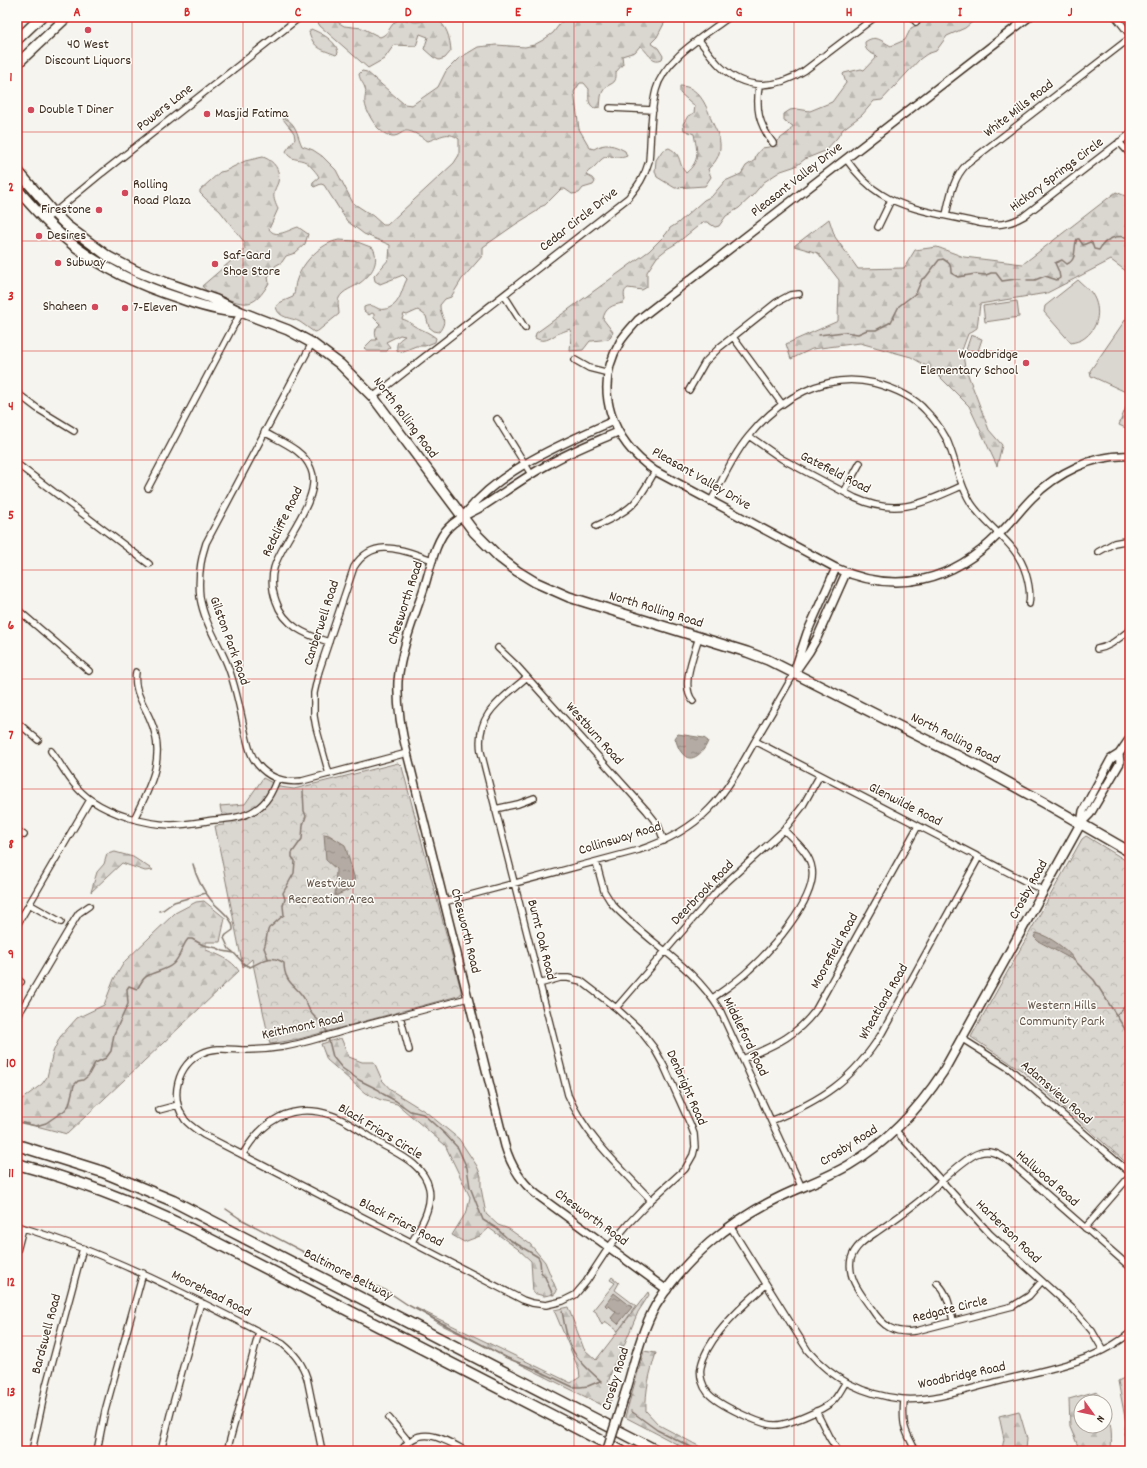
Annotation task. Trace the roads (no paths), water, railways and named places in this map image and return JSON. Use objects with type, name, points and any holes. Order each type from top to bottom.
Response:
[{"type":"highway","name":"Baltimore Beltway","points":[[17,1145],[102,1172],[179,1204],[657,1451]]},
{"type":"highway","points":[[17,1164],[96,1188],[134,1203],[184,1226],[621,1451]]},
{"type":"main road","points":[[19,36],[41,17]]},
{"type":"main road","points":[[17,64],[67,17]]},
{"type":"main road","name":"North Rolling Road","points":[[17,170],[53,212],[78,235],[116,260],[136,271],[216,300],[241,312],[276,325],[312,343],[340,364],[373,397],[462,517],[500,558],[523,574],[554,591],[592,605],[760,657],[795,672],[974,764],[1130,852]]},
{"type":"main road","name":"North Rolling Road","points":[[17,189],[59,233],[88,256],[126,278],[163,293],[213,309],[241,312]]},
{"type":"main road","name":"Crosby Road","points":[[607,1451],[642,1339],[655,1307],[667,1290],[688,1264],[730,1226],[764,1205],[849,1165],[896,1131],[915,1111],[943,1072],[1081,823]]},
{"type":"street","name":"Powers Lane","points":[[45,220],[53,212],[300,17]]},
{"type":"street","name":"Cedar Circle Drive","points":[[373,397],[619,206],[635,189],[643,179],[649,161],[656,90],[663,73],[675,59],[729,17]]},
{"type":"street","points":[[699,40],[726,72],[749,83],[758,85],[776,84],[793,78],[874,17]]},
{"type":"street","name":"Pleasant Valley Drive","points":[[1029,17],[638,320],[621,341],[616,350],[609,373],[608,397],[613,421],[618,432],[630,450],[655,471],[846,573],[890,582],[918,580],[934,576],[962,564],[974,556],[999,534],[1031,499],[1056,478],[1080,465],[1096,460],[1111,457],[1130,456]]},
{"type":"street","points":[[1116,17],[1130,35]]},
{"type":"street","name":"White Mills Road","points":[[946,215],[956,178],[967,164],[1130,38]]},
{"type":"street","points":[[758,85],[757,106],[759,114],[764,130],[773,143]]},
{"type":"street","points":[[610,108],[653,110]]},
{"type":"street","name":"Hickory Springs Circle","points":[[846,159],[863,181],[880,194],[891,200],[907,206],[946,215],[991,225],[1001,225],[1014,222],[1024,216],[1130,134]]},
{"type":"street","points":[[1119,142],[1130,154]]},
{"type":"street","points":[[878,227],[891,200]]},
{"type":"street","points":[[504,294],[525,328]]},
{"type":"street","points":[[689,390],[705,362],[720,346],[780,300],[790,295],[799,294]]},
{"type":"street","points":[[148,488],[241,312]]},
{"type":"street","points":[[733,337],[782,404]]},
{"type":"street","name":"Gilston Park Road","points":[[312,343],[206,543],[199,569],[199,584],[203,611],[230,672],[249,749],[259,766],[268,774],[277,779],[292,782],[407,754]]},
{"type":"street","points":[[575,360],[589,368],[609,373]]},
{"type":"street","points":[[711,501],[749,436],[782,404],[814,387],[836,381],[859,380],[894,389],[914,401],[925,410],[941,430],[966,495],[977,512],[1011,545],[1021,558],[1029,583],[1029,604]]},
{"type":"street","points":[[17,393],[38,409],[74,431]]},
{"type":"street","points":[[497,420],[531,474]]},
{"type":"street","name":"Chesworth Road","points":[[462,517],[474,502],[488,490],[525,464],[563,444],[613,421]]},
{"type":"street","name":"Redcliffe Road","points":[[264,432],[303,456],[311,468],[314,483],[309,501],[276,561],[272,579],[274,595],[280,611],[290,623],[304,633],[329,642]]},
{"type":"street","name":"Chesworth Road","points":[[618,432],[569,454],[531,474],[480,508],[462,517],[445,530],[433,560],[407,640],[398,683],[399,714],[400,727],[468,998],[512,1165],[522,1181],[529,1188],[667,1290]]},
{"type":"street","name":"Gatefield Road","points":[[749,436],[782,459],[866,503],[878,506],[902,507],[924,502],[962,486]]},
{"type":"street","points":[[844,492],[860,463]]},
{"type":"street","points":[[17,464],[149,564]]},
{"type":"street","points":[[596,526],[618,516],[631,507],[642,494],[655,471]]},
{"type":"street","points":[[1098,552],[1114,543],[1130,540]]},
{"type":"street","name":"Canberwell Road","points":[[329,774],[316,727],[314,706],[316,681],[351,574],[358,561],[363,556],[376,549],[391,548],[433,560]]},
{"type":"street","name":"Collinsway Road","points":[[795,672],[807,633],[836,568]]},
{"type":"street","name":"Collinsway Road","points":[[444,902],[639,850],[664,841],[690,827],[715,803],[732,782],[795,672],[817,638],[846,573]]},
{"type":"street","points":[[17,609],[89,671]]},
{"type":"street","points":[[1097,649],[1111,644],[1130,630]]},
{"type":"street","points":[[693,701],[688,694],[687,682],[690,666],[699,637]]},
{"type":"street","name":"Westburn Road","points":[[498,648],[654,818],[664,841]]},
{"type":"street","points":[[134,819],[152,779],[158,751],[154,728],[137,693],[136,672]]},
{"type":"street","name":"Burnt Oak Road","points":[[527,678],[488,713],[479,735],[481,752],[564,1083],[573,1107],[594,1140],[651,1200]]},
{"type":"street","points":[[17,722],[38,740]]},
{"type":"street","name":"Crosby Road","points":[[1081,823],[1083,811],[1111,759],[1119,754],[1130,738]]},
{"type":"street","name":"Glenwilde Road","points":[[755,741],[1044,891]]},
{"type":"street","points":[[51,751],[71,782],[90,800],[110,810],[134,819],[159,824],[226,819],[241,816],[253,811],[264,803],[273,790],[277,779]]},
{"type":"street","name":"Deerbrook Road","points":[[616,1008],[718,890],[784,830],[802,807],[820,775]]},
{"type":"street","points":[[495,809],[518,804],[534,798]]},
{"type":"street","points":[[17,925],[90,800]]},
{"type":"street","name":"Moorefield Road","points":[[743,1059],[784,1040],[801,1028],[815,1011],[918,826]]},
{"type":"street","points":[[713,998],[763,957],[786,929],[806,898],[811,886],[812,869],[807,855],[802,848],[784,830]]},
{"type":"street","points":[[17,831],[24,835]]},
{"type":"street","name":"Wheatland Road","points":[[771,1121],[802,1108],[830,1091],[851,1074],[869,1053],[882,1033],[980,857]]},
{"type":"street","name":"Middleford Road","points":[[596,862],[604,891],[612,904],[688,970],[713,998],[726,1022],[802,1188]]},
{"type":"street","points":[[30,904],[61,922]]},
{"type":"street","points":[[17,1017],[75,919],[84,908],[89,906]]},
{"type":"street","name":"Denbright Road","points":[[539,984],[560,978],[581,981],[616,1008],[640,1030],[657,1052],[694,1134],[695,1147],[690,1163],[651,1200],[609,1247]]},
{"type":"street","name":"Keithmont Road","points":[[178,1105],[176,1097],[179,1079],[189,1062],[202,1053],[217,1049],[248,1050],[283,1047],[468,998]]},
{"type":"street","points":[[400,1016],[409,1050]]},
{"type":"street","name":"Adamsview Road","points":[[962,1038],[996,1059],[1023,1079],[1130,1175]]},
{"type":"street","points":[[160,1110],[178,1105]]},
{"type":"street","name":"Black Friars Road","points":[[178,1105],[185,1120],[204,1135],[523,1300],[539,1305],[555,1304],[569,1299],[575,1295],[586,1282],[609,1247]]},
{"type":"street","name":"Black Friars Circle","points":[[243,1154],[257,1133],[274,1120],[284,1115],[303,1111],[323,1113],[340,1119],[410,1162],[423,1173],[430,1190],[428,1208],[412,1242]]},
{"type":"street","name":"Harberson Road","points":[[896,1131],[990,1234],[1063,1299],[1084,1321],[1103,1350]]},
{"type":"street","name":"Hallwood Road","points":[[941,1182],[970,1157],[978,1153],[991,1152],[997,1154],[1010,1162],[1130,1267]]},
{"type":"street","points":[[1085,1228],[1130,1175]]},
{"type":"street","name":"Redgate Circle","points":[[941,1182],[909,1209],[859,1245],[852,1257],[851,1271],[856,1285],[876,1316],[887,1327],[901,1332],[908,1332],[1013,1306],[1029,1296],[1042,1281]]},
{"type":"street","name":"Moorehead Road","points":[[17,1226],[83,1248],[143,1273],[283,1344],[292,1351],[303,1366],[307,1378],[322,1451]]},
{"type":"street","name":"Woodbridge Road","points":[[730,1226],[808,1351],[825,1368],[846,1382],[872,1393],[904,1400],[938,1396],[1078,1361],[1112,1346],[1130,1333]]},
{"type":"street","points":[[17,1251],[23,1228]]},
{"type":"street","name":"Bardswell Road","points":[[32,1451],[46,1386],[83,1248]]},
{"type":"street","points":[[97,1451],[105,1411],[143,1273]]},
{"type":"street","points":[[937,1283],[943,1288],[954,1321]]},
{"type":"street","points":[[766,1285],[741,1307],[708,1350],[701,1368],[701,1375],[709,1394],[720,1402],[752,1419],[768,1424],[784,1424],[816,1411],[832,1402],[846,1382]]},
{"type":"street","points":[[161,1451],[201,1302]]},
{"type":"street","points":[[227,1451],[259,1332]]},
{"type":"street","points":[[904,1400],[903,1418],[905,1430],[916,1451]]},
{"type":"street","points":[[816,1411],[838,1451]]},
{"type":"street","points":[[389,1418],[409,1442]]},
{"type":"street","points":[[401,1451],[409,1442],[419,1436],[434,1436],[442,1438],[466,1451]]},
{"type":"water","points":[[678,734],[704,738],[708,741],[701,753],[693,758],[689,758],[686,757],[679,748],[675,738]]},
{"type":"water","points":[[324,834],[329,835],[345,845],[355,880],[353,888],[335,896],[336,869],[326,860]]},
{"type":"water","points":[[1036,933],[1041,934],[1058,944],[1075,961],[1038,941],[1034,937]]},
{"type":"water","points":[[614,1293],[632,1307],[618,1324],[611,1318],[616,1312],[609,1306],[607,1307],[605,1305]]},
{"type":"waterway","points":[[1027,280],[1035,280],[1045,276],[1057,280],[1060,278],[1055,263],[1062,260],[1067,264],[1073,259],[1077,239],[1079,239],[1083,245],[1090,242],[1092,243],[1094,249],[1099,250],[1105,242],[1112,238],[1121,236],[1130,238]]},
{"type":"waterway","points":[[819,335],[844,332],[858,334],[867,330],[876,330],[891,322],[899,306],[916,293],[922,279],[926,277],[939,260],[943,259],[950,264],[951,273],[958,277],[975,274],[986,275],[996,273],[1002,281],[1021,279]]},
{"type":"waterway","points":[[268,958],[264,948],[268,930],[284,915],[283,906],[285,899],[283,893],[294,873],[295,861],[292,857],[292,853],[302,839],[303,825],[306,816],[304,811],[303,790]]},
{"type":"waterway","points":[[193,864],[205,892],[225,914],[233,926],[233,930],[224,938],[229,949],[233,952]]},
{"type":"waterway","points":[[159,911],[163,910],[174,902],[206,893]]},
{"type":"waterway","points":[[17,1122],[36,1126],[46,1123],[65,1110],[69,1105],[74,1085],[78,1081],[83,1080],[88,1076],[95,1063],[106,1058],[111,1051],[114,1034],[128,1004],[127,989],[129,986],[137,989],[142,980],[147,976],[173,964],[178,958],[188,939],[192,939],[203,945],[234,953],[244,964],[250,967],[266,959],[279,960],[284,963],[286,976],[302,995],[309,1009],[323,1025],[327,1033]]},
{"type":"waterway","points":[[1075,961],[1094,980],[1130,1037]]},
{"type":"waterway","points":[[1115,1016],[1130,1002]]},
{"type":"waterway","points":[[328,1037],[333,1057],[342,1068],[410,1111],[423,1114],[458,1148],[467,1168],[470,1187],[483,1220],[496,1228],[507,1238],[538,1257],[541,1272],[545,1277],[553,1295]]},
{"type":"waterway","points":[[226,1209],[239,1218],[338,1270],[387,1291],[408,1305],[507,1358],[573,1387],[588,1386],[600,1381]]},
{"type":"waterway","points":[[562,1311],[566,1334],[571,1347],[581,1362],[602,1382]]},
{"type":"waterway","points":[[631,1411],[657,1430],[699,1451]]},
{"type":"place","name":"40 West Discount Liquors","points":[[88,30]]},
{"type":"place","name":"Double T Diner","points":[[31,110]]},
{"type":"place","name":"Masjid Fatima","points":[[207,114]]},
{"type":"place","name":"Rolling Road Plaza","points":[[125,193]]},
{"type":"place","name":"Firestone","points":[[99,210]]},
{"type":"place","name":"Desires","points":[[39,236]]},
{"type":"place","name":"Subway","points":[[58,263]]},
{"type":"place","name":"Saf-Gard Shoe Store","points":[[215,264]]},
{"type":"place","name":"Shaheen","points":[[95,307]]},
{"type":"place","name":"7-Eleven","points":[[125,308]]},
{"type":"place","name":"Woodbridge Elementary School","points":[[1026,363]]},
{"type":"park label","name":"Westview Recreation Area","points":[[331,892]]},
{"type":"park label","name":"Western Hills Community Park","points":[[1062,1014]]}]
